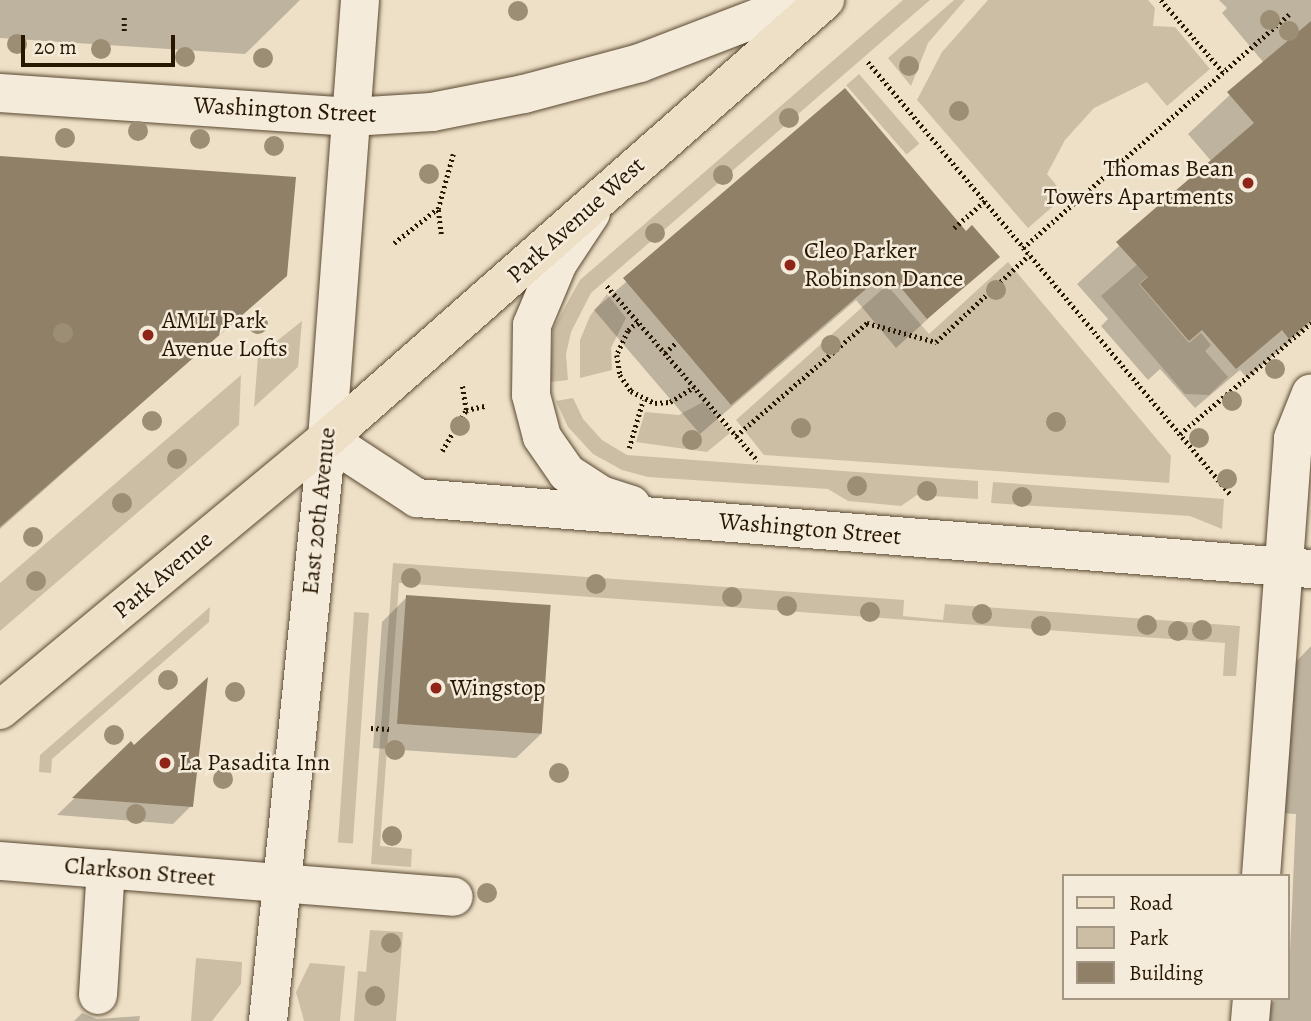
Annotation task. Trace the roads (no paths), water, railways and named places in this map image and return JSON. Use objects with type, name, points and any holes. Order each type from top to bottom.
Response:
[{"type":"main road","name":"Park Avenue West","points":[[327,439],[825,0]]},
{"type":"main road","name":"Park Avenue","points":[[0,710],[327,439]]},
{"type":"street","name":"East 20th Avenue","points":[[268,1021],[327,439],[360,0]]},
{"type":"street","name":"Washington Street","points":[[0,93],[351,117],[443,110],[573,83],[705,41],[804,0]]},
{"type":"street","points":[[601,197],[558,263],[532,325],[531,395],[542,437],[567,473],[601,495],[673,518]]},
{"type":"street","points":[[1261,874],[1297,568],[1293,438],[1308,404]]},
{"type":"street","name":"Washington Street","points":[[327,439],[417,498],[1297,568]]},
{"type":"street","name":"Clarkson Street","points":[[0,861],[454,897]]},
{"type":"street","points":[[98,995],[106,869]]},
{"type":"street","points":[[1250,1021],[1252,1000]]},
{"type":"place","name":"Thomas Bean Towers Apartments","points":[[1248,183]]},
{"type":"place","name":"Cleo Parker Robinson Dance","points":[[790,265]]},
{"type":"place","name":"AMLI Park Avenue Lofts","points":[[148,335]]},
{"type":"place","name":"Wingstop","points":[[436,688]]},
{"type":"place","name":"La Pasadita Inn","points":[[165,763]]}]
